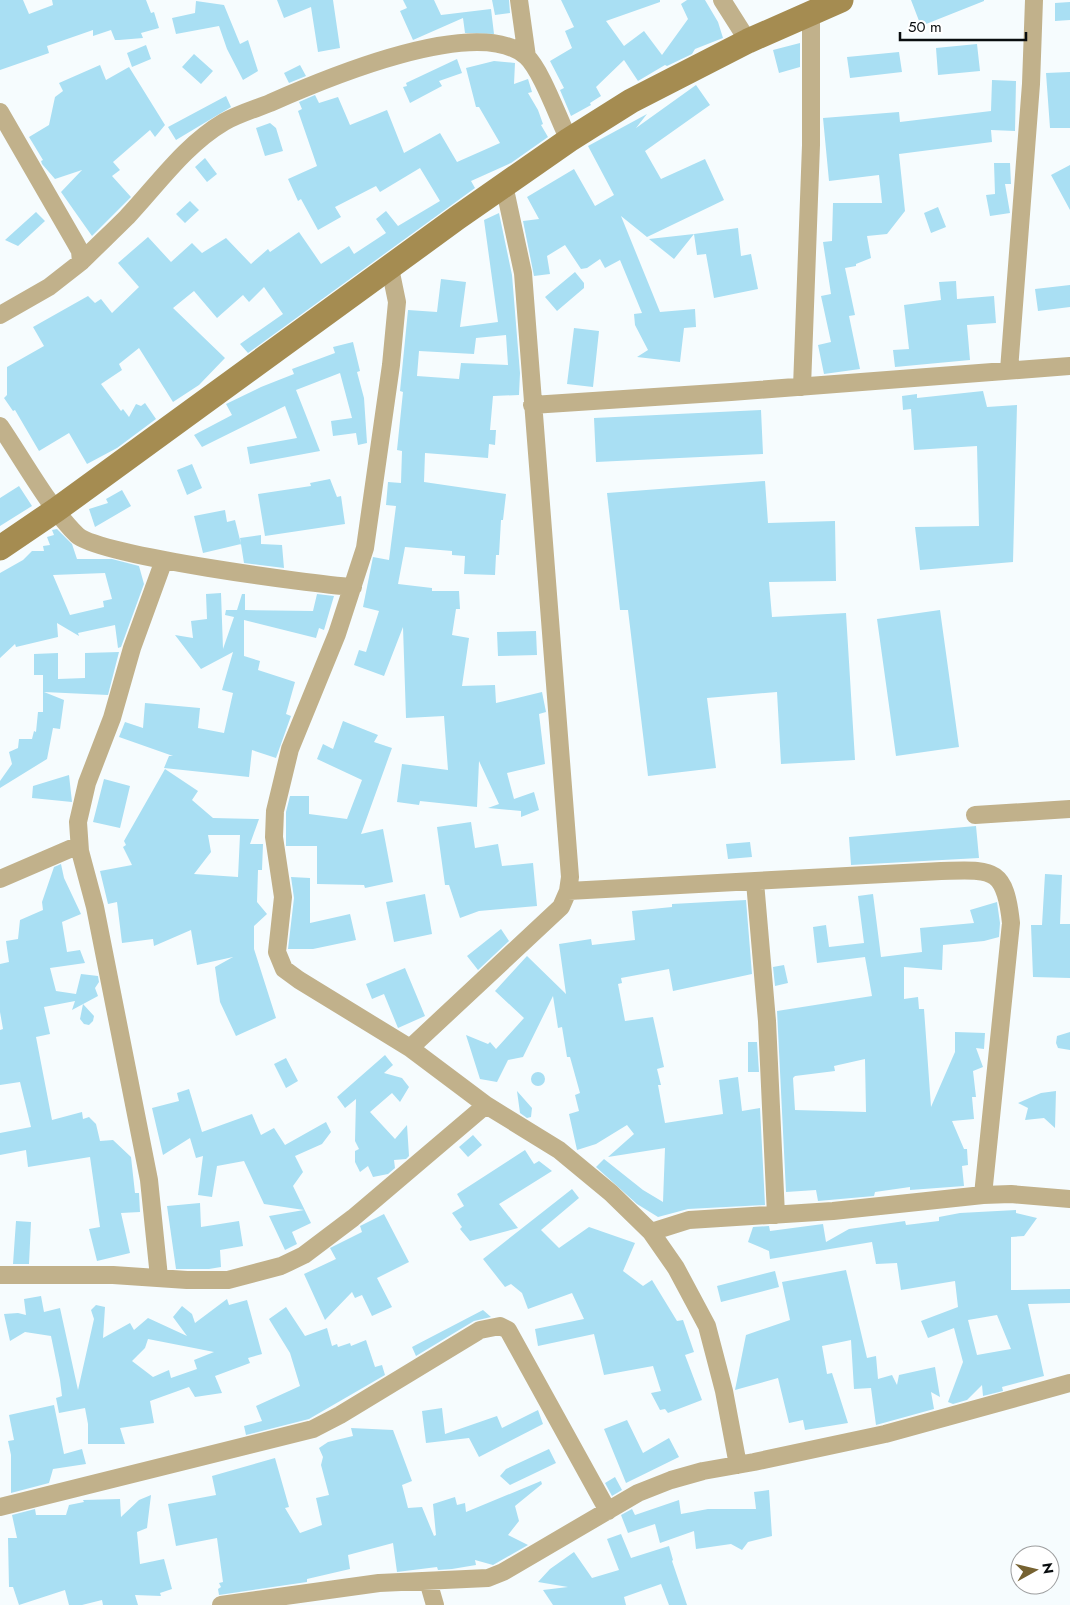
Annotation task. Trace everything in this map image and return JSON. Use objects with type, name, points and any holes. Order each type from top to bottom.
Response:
[{"type":"street","points":[[519,0],[527,57],[540,79],[568,140]]},
{"type":"street","points":[[722,0],[748,41]]},
{"type":"street","points":[[0,548],[56,510],[568,140],[631,101],[748,41],[841,0]]},
{"type":"street","points":[[1009,370],[1031,84],[1034,0]]},
{"type":"street","points":[[802,387],[811,145],[811,13]]},
{"type":"street","points":[[0,315],[49,287],[81,262],[127,216],[183,154],[224,122],[344,72],[421,48],[470,43],[500,45],[515,49],[527,57]]},
{"type":"street","points":[[0,112],[75,242],[81,262]]},
{"type":"street","points":[[410,1048],[561,906],[568,891],[569,868],[523,273],[504,185]]},
{"type":"street","points":[[390,268],[398,302],[365,548],[353,587],[290,749],[275,811],[274,837],[283,897],[278,952],[284,969],[299,980],[410,1048],[486,1105],[559,1150],[611,1193],[651,1232],[676,1268],[707,1326],[724,1391],[738,1465]]},
{"type":"street","points":[[532,405],[802,387],[1070,366]]},
{"type":"street","points":[[0,426],[56,510],[78,536],[102,546],[164,560],[353,587]]},
{"type":"street","points":[[159,1277],[149,1180],[95,908],[79,845],[78,812],[112,718],[132,648],[164,560]]},
{"type":"street","points":[[975,815],[1070,809]]},
{"type":"street","points":[[0,879],[79,845]]},
{"type":"street","points":[[568,891],[976,870],[989,872],[1001,883],[1007,893],[1011,923],[984,1195]]},
{"type":"street","points":[[755,882],[767,1021],[776,1215]]},
{"type":"street","points":[[0,1275],[228,1280],[281,1266],[304,1255],[353,1218],[486,1105]]},
{"type":"street","points":[[651,1232],[689,1220],[776,1215],[984,1195],[1011,1194],[1070,1199]]},
{"type":"street","points":[[0,1507],[313,1429],[340,1415],[480,1330],[500,1326],[508,1330],[608,1510]]},
{"type":"street","points":[[221,1605],[378,1583],[488,1578],[503,1572],[638,1493],[672,1480],[703,1471],[885,1434],[1070,1383]]},
{"type":"street","points":[[428,1581],[435,1605]]},
{"type":"building","points":[[0,0],[23,0],[29,14],[53,5],[52,0],[146,0],[151,13],[154,12],[159,28],[141,33],[143,38],[119,40],[115,40],[111,30],[93,36],[93,30],[47,46],[49,53],[0,70]]},
{"type":"building","points":[[277,0],[333,0],[340,48],[318,52],[311,7],[284,18]]},
{"type":"building","points":[[403,0],[434,0],[441,15],[491,9],[494,34],[465,33],[463,18],[413,40],[400,11],[407,8]]},
{"type":"building","points":[[492,0],[509,0],[510,13],[495,15]]},
{"type":"building","points":[[561,0],[660,0],[660,2],[606,21],[624,46],[644,31],[662,55],[688,19],[681,4],[687,0],[705,0],[718,22],[723,38],[695,49],[692,54],[667,66],[665,65],[638,81],[624,60],[596,87],[601,96],[590,103],[591,105],[571,116],[560,90],[564,88],[550,61],[572,48],[565,31],[574,27]]},
{"type":"building","points":[[911,0],[984,0],[984,1],[921,26]]},
{"type":"building","points":[[196,1],[224,5],[240,44],[248,40],[258,71],[243,80],[227,49],[219,26],[176,34],[172,18],[195,13]]},
{"type":"building","points":[[1070,2],[1070,20],[1055,21],[1055,3]]},
{"type":"building","points":[[800,43],[800,67],[779,73],[773,50]]},
{"type":"building","points":[[977,44],[980,71],[938,75],[936,48]]},
{"type":"building","points":[[146,45],[151,59],[132,67],[127,53]]},
{"type":"building","points":[[899,52],[902,72],[850,78],[847,57]]},
{"type":"building","points":[[194,54],[213,71],[201,84],[182,67]]},
{"type":"building","points":[[457,59],[462,73],[439,81],[442,86],[410,103],[403,87],[407,86],[406,83]]},
{"type":"building","points":[[494,61],[515,63],[514,84],[528,79],[532,92],[528,93],[538,110],[543,124],[541,125],[548,137],[511,163],[471,181],[475,188],[248,353],[240,344],[283,314],[264,287],[249,302],[243,295],[217,318],[194,291],[173,308],[225,358],[199,385],[173,402],[139,348],[119,364],[122,370],[101,384],[121,411],[123,409],[129,417],[136,404],[141,406],[145,403],[156,419],[117,448],[87,464],[69,433],[39,451],[15,410],[13,411],[4,398],[7,395],[7,367],[44,346],[33,327],[88,296],[95,303],[101,299],[112,313],[139,287],[118,263],[148,237],[171,262],[192,243],[202,253],[226,238],[251,264],[268,249],[270,252],[299,232],[321,264],[349,246],[354,254],[386,233],[376,219],[386,211],[398,226],[440,201],[420,168],[380,192],[376,186],[335,207],[341,217],[318,230],[301,199],[298,201],[288,179],[317,166],[298,111],[302,109],[299,102],[315,95],[319,103],[338,97],[350,125],[387,110],[404,153],[440,133],[457,162],[500,143],[479,107],[476,107],[466,68]]},
{"type":"building","points":[[100,65],[106,80],[129,67],[165,125],[155,137],[150,130],[113,162],[120,170],[112,176],[131,197],[92,236],[61,192],[82,170],[55,179],[42,164],[41,161],[43,160],[29,137],[49,125],[55,97],[63,91],[59,83]]},
{"type":"building","points":[[300,65],[306,76],[289,83],[284,73]]},
{"type":"building","points":[[1070,72],[1070,128],[1050,128],[1046,73]]},
{"type":"building","points":[[992,80],[1016,81],[1015,131],[991,130],[992,142],[899,154],[905,211],[887,234],[867,236],[871,258],[856,264],[856,266],[845,268],[855,315],[849,316],[860,369],[824,374],[818,345],[831,342],[821,296],[831,294],[823,242],[832,241],[833,203],[882,203],[879,175],[829,181],[823,118],[899,112],[900,122],[991,111]]},
{"type":"building","points":[[696,85],[710,105],[645,151],[661,179],[705,159],[724,200],[647,237],[621,216],[660,312],[695,309],[696,327],[684,328],[680,362],[637,357],[648,350],[635,325],[634,314],[642,313],[620,260],[605,268],[600,259],[587,268],[581,269],[565,245],[547,256],[550,274],[534,276],[523,221],[539,219],[527,197],[574,169],[595,206],[614,195],[588,146],[647,114],[636,128]]},
{"type":"building","points":[[226,96],[231,107],[176,140],[168,127]]},
{"type":"building","points":[[270,123],[276,128],[283,151],[265,156],[256,128]]},
{"type":"building","points":[[205,158],[217,174],[207,182],[195,167]]},
{"type":"building","points":[[994,163],[1010,163],[1011,184],[1005,184],[1010,213],[990,216],[986,195],[995,194]]},
{"type":"building","points":[[1070,165],[1070,210],[1051,175]]},
{"type":"building","points":[[190,201],[199,210],[185,223],[176,214]]},
{"type":"building","points":[[938,207],[946,227],[931,233],[924,213]]},
{"type":"building","points":[[36,212],[45,221],[18,246],[5,240]]},
{"type":"building","points":[[499,213],[512,275],[520,373],[519,395],[493,396],[490,430],[496,430],[495,445],[489,444],[488,458],[425,453],[424,482],[506,494],[503,520],[501,520],[499,555],[496,555],[495,575],[464,574],[465,556],[452,555],[452,551],[405,547],[398,584],[432,588],[432,591],[459,591],[460,609],[456,609],[452,635],[469,638],[462,686],[495,685],[496,703],[542,692],[546,712],[539,714],[545,764],[507,773],[514,799],[534,792],[539,810],[521,817],[521,811],[488,808],[499,804],[479,761],[477,807],[420,801],[419,805],[397,802],[402,764],[448,770],[444,716],[406,718],[403,627],[384,676],[354,665],[359,650],[366,652],[379,611],[363,607],[373,557],[389,560],[396,506],[386,505],[388,482],[401,483],[402,451],[397,450],[403,392],[400,391],[408,310],[437,312],[441,279],[466,282],[460,327],[498,322],[484,220]],"holes":[[[506,335],[508,365],[461,363],[459,379],[417,376],[419,351],[474,354],[476,338]]]},
{"type":"building","points":[[738,228],[741,256],[751,254],[758,289],[714,298],[706,254],[697,255],[694,234]]},
{"type":"building","points":[[694,234],[674,259],[649,239]]},
{"type":"building","points":[[575,272],[584,283],[584,288],[557,311],[545,297]]},
{"type":"building","points":[[956,281],[957,299],[994,296],[996,323],[967,325],[970,360],[895,367],[893,350],[909,349],[904,305],[941,300],[939,282]]},
{"type":"building","points":[[1070,285],[1070,307],[1038,311],[1035,289]]},
{"type":"building","points":[[574,328],[599,331],[593,387],[567,384]]},
{"type":"building","points":[[353,342],[360,371],[357,372],[364,398],[367,443],[358,445],[356,433],[333,436],[331,421],[352,418],[340,373],[296,390],[320,451],[250,464],[247,447],[297,438],[285,406],[202,447],[194,435],[232,415],[226,404],[294,374],[292,369],[335,353],[333,347]]},
{"type":"building","points":[[983,391],[987,407],[1017,405],[1013,562],[920,570],[915,527],[979,526],[977,446],[914,450],[911,409],[903,410],[902,396],[917,394],[917,398]]},
{"type":"building","points":[[761,410],[763,454],[596,462],[594,418]]},
{"type":"building","points":[[192,464],[202,488],[187,495],[177,470]]},
{"type":"building","points":[[330,479],[337,497],[341,496],[345,524],[265,536],[258,494],[311,486],[310,483]]},
{"type":"building","points":[[765,481],[768,523],[835,521],[836,581],[769,582],[772,617],[846,613],[855,760],[781,764],[777,692],[707,698],[716,768],[648,776],[628,610],[620,610],[607,493]]},
{"type":"building","points":[[19,486],[32,506],[0,526],[0,498]]},
{"type":"building","points":[[122,490],[131,506],[95,527],[89,509],[108,503],[106,499]]},
{"type":"building","points":[[225,510],[227,522],[235,520],[241,544],[203,553],[194,516]]},
{"type":"building","points":[[57,529],[72,544],[77,559],[112,559],[139,566],[144,584],[121,647],[118,648],[115,625],[78,633],[79,636],[57,623],[58,637],[16,647],[15,644],[0,658],[0,573],[23,560],[32,551],[44,551],[43,546],[50,545],[47,537],[54,535],[52,530]],"holes":[[[105,573],[112,599],[103,601],[104,607],[70,615],[53,575]]]},
{"type":"building","points":[[261,535],[261,544],[282,545],[284,568],[244,563],[240,538]]},
{"type":"building","points":[[221,593],[223,649],[234,617],[225,615],[226,610],[237,610],[242,594],[245,594],[245,610],[313,611],[317,594],[334,596],[324,630],[319,628],[316,638],[244,620],[244,656],[260,661],[258,670],[295,682],[286,714],[291,716],[276,758],[252,750],[249,777],[164,768],[169,756],[173,756],[119,737],[125,722],[143,728],[145,703],[200,708],[198,728],[224,733],[233,693],[222,690],[233,652],[201,669],[175,635],[193,638],[191,621],[207,619],[206,594]]},
{"type":"building","points":[[940,610],[959,747],[896,756],[877,619]]},
{"type":"building","points":[[536,631],[537,655],[498,656],[497,632]]},
{"type":"building","points":[[119,652],[108,695],[44,692],[64,700],[60,729],[53,728],[47,759],[0,788],[0,781],[12,764],[9,752],[18,748],[19,739],[32,739],[34,731],[36,732],[38,712],[43,712],[43,675],[34,675],[34,654],[58,653],[58,679],[85,678],[85,653]]},
{"type":"building","points":[[343,721],[378,735],[374,742],[392,748],[361,834],[383,829],[393,882],[365,888],[364,885],[317,884],[317,846],[286,846],[286,812],[290,796],[309,796],[309,814],[347,819],[362,780],[317,759],[323,744],[333,749]]},
{"type":"building","points":[[165,769],[198,791],[192,800],[213,818],[259,819],[250,844],[263,844],[262,870],[258,870],[257,902],[267,914],[254,926],[254,949],[276,1018],[236,1036],[220,1002],[215,967],[233,957],[197,965],[191,930],[154,946],[153,939],[122,943],[117,902],[108,904],[100,871],[132,865],[123,847],[126,845],[124,841]],"holes":[[[208,835],[240,835],[238,877],[194,874],[211,852]]]},
{"type":"building","points":[[69,775],[72,802],[32,798],[33,786]]},
{"type":"building","points":[[104,779],[130,786],[120,828],[93,822]]},
{"type":"building","points":[[471,822],[475,848],[498,844],[502,866],[533,863],[537,906],[479,911],[460,918],[449,885],[445,885],[437,827]]},
{"type":"building","points":[[976,826],[979,858],[851,865],[849,837]]},
{"type":"building","points":[[750,842],[752,857],[728,859],[726,844]]},
{"type":"building","points":[[61,864],[64,878],[81,914],[62,922],[67,952],[80,950],[85,963],[50,968],[56,991],[76,994],[81,974],[98,976],[99,982],[95,988],[98,996],[72,1010],[75,1001],[44,1007],[50,1034],[36,1037],[52,1120],[82,1112],[83,1119],[89,1117],[96,1124],[100,1141],[113,1140],[131,1157],[135,1193],[139,1193],[140,1212],[121,1213],[130,1253],[97,1261],[89,1229],[100,1227],[90,1157],[28,1167],[26,1150],[0,1155],[0,1133],[31,1127],[20,1082],[0,1085],[0,1030],[3,1029],[0,1012],[0,964],[9,962],[6,941],[18,939],[20,920],[43,910],[42,902],[54,867]]},
{"type":"building","points":[[1045,874],[1062,875],[1060,924],[1070,924],[1070,978],[1033,977],[1031,925],[1042,925]]},
{"type":"building","points":[[291,877],[310,878],[310,923],[350,914],[356,940],[313,949],[288,949],[294,898]]},
{"type":"building","points":[[425,894],[432,934],[394,942],[386,902]]},
{"type":"building","points":[[873,894],[881,957],[922,952],[920,928],[974,923],[970,910],[997,902],[1000,923],[999,937],[984,941],[943,945],[942,970],[904,967],[904,999],[918,997],[919,1009],[924,1009],[931,1107],[955,1052],[955,1032],[985,1033],[984,1049],[976,1048],[983,1067],[973,1071],[976,1097],[972,1097],[974,1119],[952,1121],[964,1149],[967,1149],[968,1165],[962,1166],[964,1186],[910,1190],[910,1187],[875,1192],[874,1196],[818,1201],[816,1190],[786,1192],[777,1011],[872,996],[865,957],[817,963],[813,927],[826,925],[829,947],[864,943],[858,896]],"holes":[[[865,1059],[866,1112],[795,1110],[793,1078],[795,1076],[835,1071],[834,1066]]]},
{"type":"building","points":[[746,900],[752,974],[673,991],[669,969],[621,978],[622,983],[618,984],[625,1021],[653,1017],[664,1067],[657,1069],[661,1085],[658,1085],[665,1123],[723,1114],[719,1080],[738,1077],[742,1111],[760,1108],[765,1205],[688,1209],[658,1217],[637,1204],[596,1167],[604,1159],[643,1190],[663,1202],[665,1148],[608,1157],[634,1134],[627,1125],[596,1144],[577,1150],[569,1114],[579,1111],[575,1095],[580,1093],[570,1057],[567,1057],[562,1027],[558,1028],[553,996],[523,1057],[508,1060],[497,1082],[480,1079],[466,1035],[488,1044],[490,1042],[496,1049],[524,1018],[495,991],[527,956],[566,994],[559,944],[591,939],[592,945],[635,940],[632,911],[672,907],[672,904]]},
{"type":"building","points":[[501,929],[509,941],[478,970],[467,956]]},
{"type":"building","points":[[784,965],[788,983],[775,986],[773,967]]},
{"type":"building","points":[[405,968],[425,1016],[398,1028],[384,994],[372,999],[366,984]]},
{"type":"building","points":[[83,1004],[94,1016],[93,1021],[89,1025],[84,1024],[80,1019]]},
{"type":"building","points":[[1070,1032],[1070,1050],[1058,1048],[1056,1043],[1057,1036]]},
{"type":"building","points":[[748,1042],[757,1042],[759,1072],[748,1072]]},
{"type":"building","points":[[385,1055],[393,1065],[384,1073],[402,1078],[409,1087],[400,1102],[392,1093],[370,1112],[395,1139],[407,1125],[409,1156],[406,1159],[394,1160],[395,1168],[388,1174],[373,1177],[368,1166],[360,1172],[355,1162],[355,1151],[359,1149],[355,1141],[356,1099],[345,1108],[337,1097]]},
{"type":"building","points":[[286,1058],[298,1081],[286,1088],[274,1064]]},
{"type":"building","points":[[535,1072],[541,1072],[545,1079],[541,1086],[535,1086],[531,1082],[531,1076]]},
{"type":"building","points":[[189,1089],[202,1132],[252,1114],[261,1135],[274,1128],[285,1145],[326,1122],[331,1132],[322,1144],[295,1156],[303,1172],[293,1186],[311,1223],[292,1232],[297,1244],[285,1250],[269,1216],[304,1210],[264,1204],[244,1161],[217,1166],[212,1197],[198,1195],[203,1156],[196,1158],[190,1138],[163,1155],[152,1108],[179,1101],[177,1093]]},
{"type":"building","points":[[517,1091],[532,1108],[531,1117],[527,1118],[520,1113]]},
{"type":"building","points":[[1056,1091],[1055,1128],[1044,1118],[1025,1120],[1028,1108],[1018,1103],[1041,1093]]},
{"type":"building","points":[[473,1135],[482,1145],[468,1157],[459,1147]]},
{"type":"building","points":[[525,1150],[534,1164],[539,1161],[552,1171],[499,1204],[518,1228],[470,1241],[460,1229],[462,1227],[452,1213],[464,1206],[457,1194]]},
{"type":"building","points":[[572,1189],[579,1198],[541,1230],[559,1248],[589,1227],[635,1243],[623,1271],[643,1286],[652,1280],[677,1321],[683,1320],[694,1352],[685,1355],[702,1400],[668,1413],[665,1409],[660,1410],[651,1393],[661,1391],[653,1366],[604,1375],[594,1334],[538,1346],[535,1329],[584,1319],[572,1293],[528,1309],[522,1293],[511,1284],[505,1287],[483,1259]]},
{"type":"building","points":[[200,1203],[201,1227],[239,1221],[243,1246],[220,1250],[221,1267],[176,1269],[167,1206]]},
{"type":"building","points":[[1016,1210],[1016,1213],[1037,1218],[1024,1236],[1011,1237],[1011,1290],[1070,1289],[1070,1303],[1028,1304],[1044,1376],[1002,1387],[1003,1391],[983,1396],[982,1385],[967,1400],[953,1404],[948,1402],[963,1362],[954,1328],[928,1338],[921,1321],[958,1307],[955,1281],[901,1290],[897,1263],[876,1264],[872,1242],[770,1259],[769,1251],[748,1242],[753,1227],[769,1226],[770,1231],[823,1224],[826,1242],[849,1229],[905,1221],[906,1225],[939,1221],[939,1217],[960,1213]],"holes":[[[997,1315],[1011,1349],[977,1355],[968,1320]]]},
{"type":"building","points":[[384,1214],[409,1262],[377,1278],[392,1307],[372,1316],[362,1295],[355,1298],[352,1292],[325,1320],[304,1274],[336,1259],[330,1248],[362,1232],[360,1226]]},
{"type":"building","points":[[16,1221],[31,1222],[29,1264],[13,1264]]},
{"type":"building","points":[[846,1270],[867,1358],[876,1356],[878,1379],[892,1375],[897,1385],[899,1375],[935,1367],[940,1397],[931,1392],[934,1409],[876,1425],[871,1388],[854,1389],[851,1340],[822,1346],[827,1374],[832,1373],[848,1423],[805,1430],[803,1420],[789,1423],[778,1378],[735,1390],[746,1335],[790,1320],[782,1282]]},
{"type":"building","points":[[775,1271],[779,1287],[721,1302],[717,1286]]},
{"type":"building","points":[[41,1296],[44,1312],[60,1308],[78,1390],[94,1319],[91,1310],[96,1305],[105,1307],[103,1338],[130,1323],[134,1330],[148,1318],[187,1336],[173,1317],[182,1306],[192,1314],[195,1323],[227,1299],[229,1305],[247,1300],[262,1354],[248,1358],[250,1363],[215,1376],[222,1393],[195,1397],[189,1387],[150,1401],[154,1423],[120,1428],[125,1444],[88,1444],[88,1424],[85,1408],[59,1413],[56,1398],[62,1396],[51,1336],[25,1332],[10,1341],[4,1314],[18,1313],[26,1315],[24,1299]],"holes":[[[148,1339],[214,1352],[194,1360],[197,1369],[171,1378],[169,1370],[153,1377],[132,1361],[145,1348]]]},
{"type":"building","points":[[286,1307],[305,1336],[327,1328],[332,1346],[337,1344],[338,1347],[350,1343],[351,1346],[366,1340],[375,1367],[382,1365],[385,1375],[309,1419],[246,1435],[244,1426],[262,1421],[256,1406],[300,1386],[290,1353],[269,1319]]},
{"type":"building","points":[[483,1310],[491,1317],[474,1321],[416,1356],[412,1347]]},
{"type":"building","points":[[54,1405],[64,1454],[82,1449],[86,1464],[53,1469],[49,1483],[11,1493],[11,1455],[8,1441],[14,1440],[9,1415]]},
{"type":"building","points":[[442,1408],[445,1434],[497,1416],[502,1428],[538,1410],[543,1424],[479,1457],[469,1438],[426,1443],[422,1411]]},
{"type":"building","points":[[627,1420],[643,1453],[669,1438],[679,1457],[626,1483],[604,1429]]},
{"type":"building","points":[[351,1428],[393,1430],[412,1481],[402,1485],[408,1508],[422,1507],[434,1536],[436,1535],[433,1504],[455,1497],[457,1505],[465,1503],[466,1512],[541,1481],[542,1484],[515,1506],[519,1521],[508,1535],[528,1545],[493,1565],[475,1560],[476,1565],[452,1569],[438,1570],[437,1567],[397,1572],[393,1543],[348,1555],[350,1569],[307,1579],[307,1582],[219,1595],[218,1589],[221,1587],[219,1583],[223,1582],[217,1538],[176,1546],[168,1504],[216,1495],[212,1476],[275,1458],[289,1507],[285,1508],[300,1533],[322,1525],[316,1498],[329,1495],[321,1465],[323,1457],[319,1448],[328,1442],[353,1436]]},
{"type":"building","points":[[549,1449],[556,1463],[510,1485],[500,1476],[506,1469]]},
{"type":"building","points":[[615,1477],[622,1490],[612,1496],[605,1483]]},
{"type":"building","points":[[769,1490],[772,1536],[748,1542],[742,1550],[731,1544],[696,1549],[694,1531],[660,1543],[655,1524],[628,1533],[621,1515],[632,1509],[635,1515],[679,1500],[681,1514],[708,1509],[756,1509],[754,1492]]},
{"type":"building","points":[[151,1495],[147,1528],[137,1532],[140,1564],[164,1559],[172,1589],[160,1593],[161,1596],[135,1595],[138,1605],[103,1605],[102,1600],[82,1605],[69,1605],[65,1590],[19,1605],[13,1587],[9,1587],[8,1538],[17,1538],[12,1515],[35,1509],[36,1515],[66,1515],[69,1505],[84,1502],[83,1500],[120,1499],[121,1517],[139,1500]]},
{"type":"building","points":[[621,1534],[631,1558],[669,1546],[672,1561],[687,1605],[669,1605],[661,1584],[624,1597],[626,1605],[553,1605],[543,1590],[568,1587],[538,1582],[550,1569],[574,1552],[592,1578],[619,1570],[607,1539]]}]
